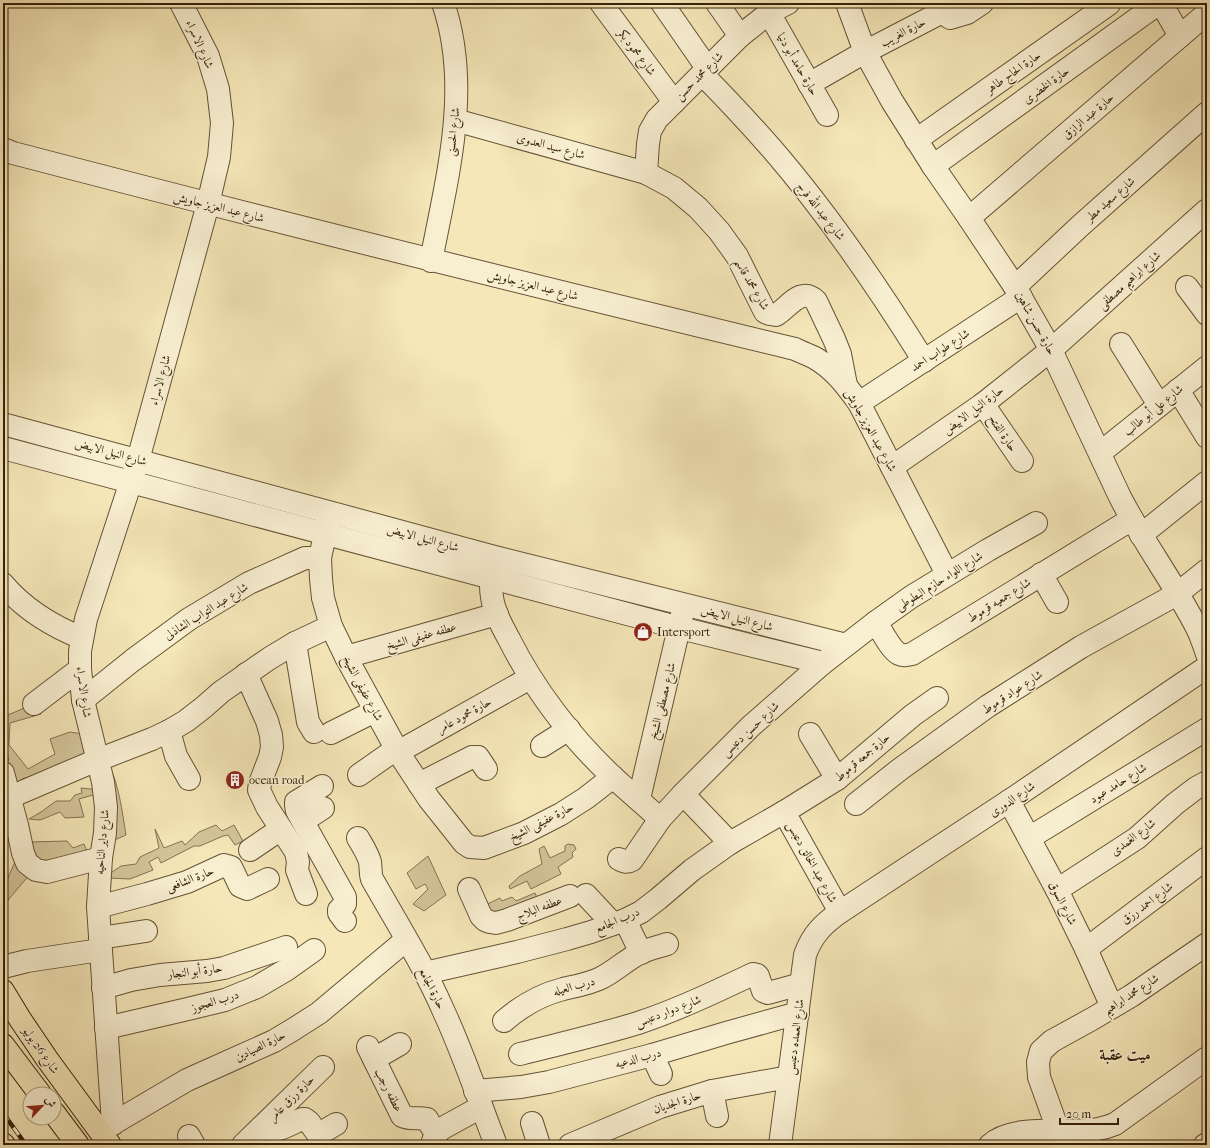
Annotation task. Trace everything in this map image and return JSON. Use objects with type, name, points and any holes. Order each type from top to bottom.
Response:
[{"type":"main road","name":"شارع 26 يوليو","points":[[3,991],[35,1042],[108,1134]]},
{"type":"main road","points":[[3,1045],[34,1086]]},
{"type":"main road","points":[[62,1123],[78,1145]]},
{"type":"street","name":"شارع الاسراء","points":[[98,760],[83,700],[80,669],[82,638],[86,619],[138,460],[208,204],[219,157],[222,123],[218,89],[208,56],[181,3]]},
{"type":"street","name":"شارع الحسنى","points":[[431,260],[453,148],[457,93],[454,52],[444,3]]},
{"type":"street","name":"شارع محمود بكر","points":[[600,3],[674,102]]},
{"type":"street","name":"شارع عبد الله فرج","points":[[662,3],[705,71],[814,202],[868,273],[924,361]]},
{"type":"street","points":[[717,3],[740,36]]},
{"type":"street","name":"شارع محمد حسن","points":[[646,173],[650,130],[657,119],[740,36],[769,14],[788,3]]},
{"type":"street","name":"حارة حسن شاهين","points":[[847,3],[865,52],[892,101],[933,166],[970,218],[1018,292],[1051,350],[1136,527],[1197,628],[1207,654]]},
{"type":"street","name":"حارة الغريب","points":[[809,84],[940,8],[950,18],[966,13],[982,3]]},
{"type":"street","points":[[1160,3],[1180,36]]},
{"type":"street","name":"حارة الخضرى","points":[[933,166],[1160,3]]},
{"type":"street","name":"حارة الحاج طاهر","points":[[916,140],[1109,4]]},
{"type":"street","name":"حارة عبد الرازق","points":[[970,218],[1207,13]]},
{"type":"street","name":"حارة حامد أبو دنيا","points":[[769,14],[827,115]]},
{"type":"street","name":"شارع سعيد مطر","points":[[1018,292],[1080,226],[1207,113]]},
{"type":"street","name":"شارع سيد العدوى","points":[[455,120],[646,173]]},
{"type":"street","name":"شارع عبد العزيز جاويش","points":[[3,149],[13,153],[208,204],[795,349],[814,358],[832,370],[846,385],[858,403],[947,574]]},
{"type":"street","name":"شارع محمد قاسم","points":[[646,173],[674,188],[698,208],[719,231],[736,256],[765,312],[776,315],[800,296],[812,296],[816,301],[840,354],[846,385]]},
{"type":"street","name":"شارع ابراهيم مصطفى","points":[[1051,350],[1207,210]]},
{"type":"street","points":[[1187,287],[1207,314]]},
{"type":"street","name":"شارع طواب احمد","points":[[858,403],[924,361],[1018,292]]},
{"type":"street","points":[[1121,344],[1159,405]]},
{"type":"street","name":"حارة النيل الابيض","points":[[892,467],[983,404],[1051,350]]},
{"type":"street","name":"شارع على أبو طالب","points":[[1100,453],[1207,367]]},
{"type":"street","points":[[1178,390],[1207,437]]},
{"type":"street","name":"حارة الفتح","points":[[983,404],[1022,461]]},
{"type":"street","name":"شارع النيل الابيض","points":[[3,424],[138,460],[327,523]]},
{"type":"street","name":"شارع النيل الابيض","points":[[3,448],[131,482],[327,523],[493,567],[680,628],[823,663]]},
{"type":"street","name":"شارع جمعيه قرموط","points":[[876,622],[894,651],[906,655],[912,654],[1041,574],[1136,527],[1207,482]]},
{"type":"street","name":"شارع عفيفى الشيخ","points":[[327,523],[320,558],[323,598],[331,626],[346,657],[397,750],[429,799],[464,844]]},
{"type":"street","name":"شارع اللواء حازم البطوطى","points":[[846,645],[911,597],[947,574],[1036,523]]},
{"type":"street","name":"شارع عبد التواب الشاذلى","points":[[83,700],[133,660],[189,619],[249,584],[305,558],[320,558]]},
{"type":"street","points":[[493,567],[492,597],[497,614],[517,656],[530,678],[569,729],[613,777],[660,819]]},
{"type":"street","name":"شارع النيل الابيض","points":[[493,567],[684,604],[846,645]]},
{"type":"street","name":"شارع عواد قرموط","points":[[856,804],[943,738],[1034,676],[1088,643],[1177,594],[1207,570]]},
{"type":"street","points":[[1041,574],[1056,602]]},
{"type":"street","points":[[6,595],[45,621],[82,638]]},
{"type":"street","name":"شارع مصطفى الشيخ","points":[[638,798],[680,628],[684,604]]},
{"type":"street","name":"عطفه عفيفى الشيخ","points":[[346,657],[497,614]]},
{"type":"street","points":[[6,795],[15,795],[152,739],[168,731],[186,721],[204,708],[221,692],[270,658],[295,643],[331,626]]},
{"type":"street","points":[[295,643],[308,722],[323,733],[375,711]]},
{"type":"street","name":"شارع حسن دعبس","points":[[619,859],[624,862],[632,860],[660,819],[683,794],[751,726],[823,663],[846,645]]},
{"type":"street","name":"شارع الدورى","points":[[817,932],[827,921],[840,912],[1009,802],[1207,667]]},
{"type":"street","points":[[34,704],[80,669]]},
{"type":"street","points":[[246,674],[267,721],[271,735],[272,747],[270,757],[260,783],[259,790],[267,807],[296,852],[298,870],[306,894]]},
{"type":"street","name":"حارة محمود عامر","points":[[359,775],[397,750],[530,678]]},
{"type":"street","name":"حارة جمعه قرموط","points":[[784,812],[837,779],[913,715],[937,698]]},
{"type":"street","points":[[542,746],[569,729]]},
{"type":"street","name":"شارع حامد عبود","points":[[1029,838],[1207,729]]},
{"type":"street","points":[[168,731],[176,756],[188,779]]},
{"type":"street","points":[[810,734],[837,779]]},
{"type":"street","points":[[419,784],[472,757],[478,757],[486,768]]},
{"type":"street","name":"شارع داير الناحيه","points":[[98,760],[106,807],[98,907],[106,1028],[108,1134]]},
{"type":"street","points":[[3,773],[6,795],[17,825],[22,853],[27,863],[36,870],[47,872],[101,858]]},
{"type":"street","name":"حارة عفيفى الشيخ","points":[[464,844],[477,849],[484,848],[524,833],[561,814],[586,798],[613,777]]},
{"type":"street","name":"شارع الغمدى","points":[[1058,890],[1137,838],[1175,804],[1196,788],[1207,782]]},
{"type":"street","points":[[322,786],[296,802],[297,811],[345,897],[345,904],[339,910],[339,913],[345,921]]},
{"type":"street","points":[[683,794],[730,843]]},
{"type":"street","name":"شارع السوق","points":[[1009,802],[1058,890],[1112,1007]]},
{"type":"street","points":[[303,821],[323,808]]},
{"type":"street","name":"درب الجامع","points":[[425,973],[517,952],[591,932],[619,922],[640,912],[692,870],[730,843],[784,812]]},
{"type":"street","name":"شارع عبد الخالق دعبس","points":[[784,812],[840,912]]},
{"type":"street","points":[[250,850],[281,829]]},
{"type":"street","name":"حارة الجامع","points":[[358,838],[368,856],[372,879],[425,973],[444,1011],[461,1050],[496,1145]]},
{"type":"street","points":[[298,862],[319,850]]},
{"type":"street","name":"شارع احمد رزق","points":[[1086,949],[1207,858]]},
{"type":"street","name":"حارة الشافعى","points":[[98,907],[187,882],[224,866],[231,867],[240,886],[246,889],[268,879]]},
{"type":"street","points":[[345,897],[372,879]]},
{"type":"street","name":"عطفه البلاج","points":[[468,888],[481,916],[490,922],[496,923],[507,920],[578,895],[619,922]]},
{"type":"street","name":"عطفه البلاج","points":[[507,920],[517,952]]},
{"type":"street","points":[[619,922],[641,953]]},
{"type":"street","points":[[3,967],[100,944],[146,931]]},
{"type":"street","name":"شارع العمده دعبس","points":[[780,1145],[805,955],[817,932]]},
{"type":"street","name":"حارة الصيادين","points":[[108,1134],[187,1080],[274,1041],[319,1013],[406,940]]},
{"type":"street","name":"درب العيله","points":[[504,1021],[531,1001],[546,994],[582,986],[601,979],[641,953],[667,944]]},
{"type":"street","name":"شارع محمد ابراهيم","points":[[1059,1138],[1039,1077],[1038,1062],[1041,1051],[1052,1041],[1112,1007],[1207,944]]},
{"type":"street","name":"حارة أبو النجار","points":[[103,988],[131,980],[160,975],[224,968],[286,947]]},
{"type":"street","name":"درب العجوز","points":[[106,1028],[225,1000],[262,984],[286,970],[314,950]]},
{"type":"street","name":"شارع دوار دعبس","points":[[520,1054],[580,1039],[638,1022],[696,1001],[753,974],[758,976],[763,990],[768,993],[801,984]]},
{"type":"street","name":"درب الدعيه","points":[[478,1099],[652,1055],[798,1013]]},
{"type":"street","name":"عطفه رجب","points":[[400,1044],[371,1053],[402,1116],[408,1118],[427,1119],[434,1140]]},
{"type":"street","points":[[652,1055],[661,1074]]},
{"type":"street","points":[[990,1145],[1005,1136],[1022,1132],[1059,1138],[1089,1130],[1102,1137],[1115,1124],[1207,1058]]},
{"type":"street","name":"حارة رزق عامر","points":[[243,1145],[323,1067]]},
{"type":"street","points":[[564,1092],[602,1082],[605,1078],[602,1068]]},
{"type":"street","name":"حارة الجديان","points":[[575,1144],[660,1107],[712,1091],[789,1077]]},
{"type":"street","points":[[712,1091],[717,1116]]},
{"type":"street","points":[[434,1140],[441,1129],[478,1099]]},
{"type":"street","name":"حارة رزق عامر","points":[[260,1129],[275,1131],[305,1119],[317,1133],[321,1133],[336,1124]]},
{"type":"street","points":[[532,1123],[539,1145]]},
{"type":"shaded area","points":[[34,704],[41,714],[10,723],[9,745],[28,769],[55,754],[50,739],[70,732],[83,734],[90,763],[46,771],[22,779],[15,795],[31,842],[67,841],[73,848],[84,844],[91,861],[35,867],[4,763],[9,760],[3,744],[3,717]]},
{"type":"shaded area","points":[[102,761],[108,763],[115,780],[120,798],[126,835],[110,842],[109,864],[112,872],[121,866],[136,864],[140,857],[159,848],[155,829],[164,848],[182,841],[185,845],[199,832],[216,825],[222,831],[234,825],[243,841],[235,845],[228,835],[223,836],[200,846],[194,846],[161,863],[158,857],[149,862],[153,870],[130,879],[109,878]]},
{"type":"shaded area","points":[[81,788],[100,790],[100,793],[79,799],[84,817],[65,818],[60,812],[40,820],[29,819],[56,801],[70,801],[75,795],[82,793]]},
{"type":"shaded area","points":[[568,844],[574,845],[576,849],[572,853],[573,857],[558,867],[561,874],[531,889],[527,881],[510,889],[509,886],[520,876],[542,864],[539,849],[544,846],[550,858],[565,851],[565,846]]},
{"type":"shaded area","points":[[18,855],[31,873],[3,906],[3,889]]},
{"type":"shaded area","points":[[428,856],[446,895],[424,911],[413,904],[428,889],[425,884],[416,889],[407,873]]},
{"type":"shaded area","points":[[535,893],[538,900],[502,920],[481,907],[500,898],[502,901],[512,897],[516,901]]},
{"type":"railway","points":[[3,1113],[26,1145]]},
{"type":"place","name":"Intersport","points":[[643,632]]},
{"type":"place","name":"ocean road","points":[[235,780]]},
{"type":"district","name":"ميت عقبة","points":[[1125,1054]]}]
